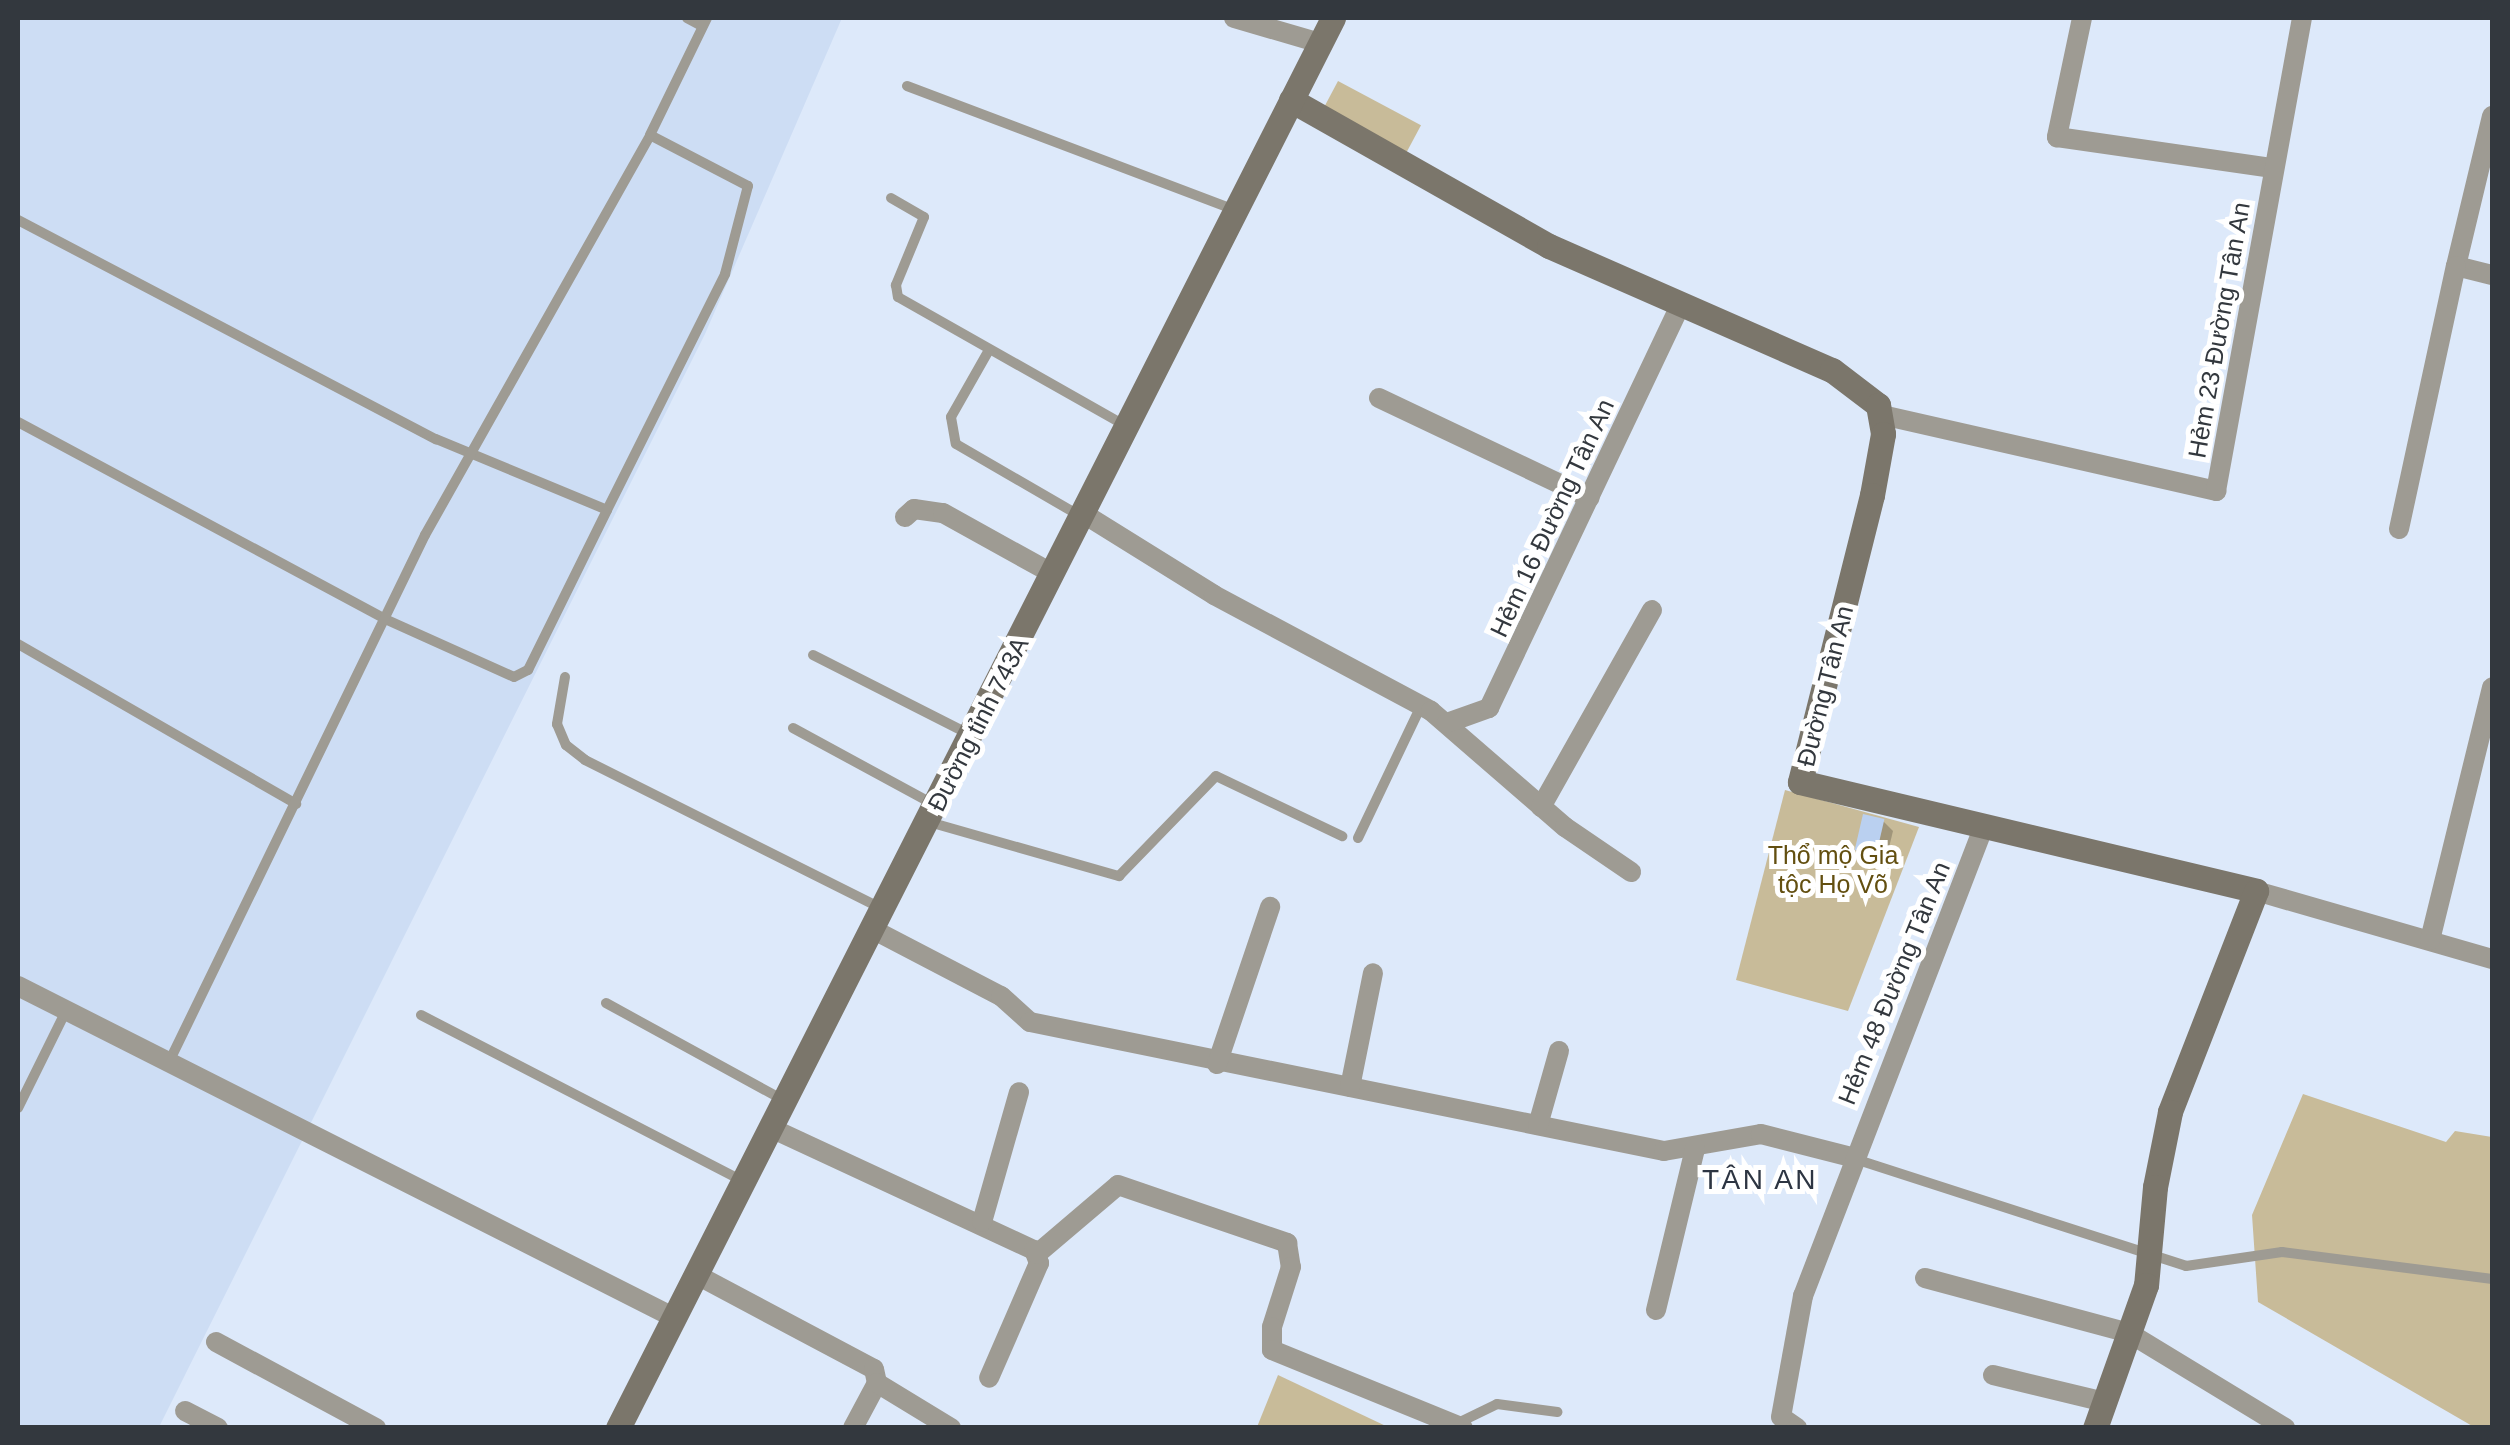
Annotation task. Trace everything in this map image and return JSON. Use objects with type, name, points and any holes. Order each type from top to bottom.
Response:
[{"type":"street","points":[[1234,18],[1320,44]]},
{"type":"street","name":"Đường tỉnh 743A","points":[[618,1428],[788,1103],[1332,18]]},
{"type":"street","points":[[2082,18],[2058,138],[2273,168]]},
{"type":"street","name":"Hẻm 23 Đường Tân An","points":[[1882,415],[2216,491],[2302,18]]},
{"type":"street","points":[[1291,100],[1534,238],[1852,380],[1882,415]]},
{"type":"street","points":[[2399,528],[2456,266],[2486,169],[2492,116]]},
{"type":"street","points":[[2456,266],[2492,275]]},
{"type":"street","name":"Hẻm 16 Đường Tân An","points":[[1447,723],[1489,708],[1680,306]]},
{"type":"street","points":[[1379,398],[1590,498]]},
{"type":"street","name":"Đường Tân An","points":[[1882,415],[1872,495],[1800,782],[2256,892]]},
{"type":"street","points":[[906,517],[914,510],[943,513],[1053,574]]},
{"type":"street","points":[[1083,515],[1214,595],[1422,705],[1542,807],[1631,872]]},
{"type":"street","points":[[1542,807],[1652,610]]},
{"type":"street","points":[[2430,940],[2492,688]]},
{"type":"street","name":"Hẻm 48 Đường Tân An","points":[[1797,1428],[1781,1417],[1786,1372],[1803,1296],[1851,1157],[1984,826]]},
{"type":"street","points":[[2095,1428],[2152,1256],[2154,1188],[2170,1112],[2256,892],[2492,959]]},
{"type":"street","points":[[1217,1064],[1270,907]]},
{"type":"street","points":[[879,920],[1001,996],[1030,1022],[1217,1064],[1664,1150],[1695,1149],[1730,1135],[1761,1134],[1851,1157]]},
{"type":"street","points":[[1350,1087],[1373,973]]},
{"type":"street","points":[[18,986],[675,1318]]},
{"type":"street","points":[[1538,1124],[1559,1051]]},
{"type":"street","points":[[982,1222],[1019,1092]]},
{"type":"street","points":[[774,1130],[982,1222],[1037,1254],[1040,1262],[989,1378]]},
{"type":"street","points":[[1656,1310],[1695,1149]]},
{"type":"street","points":[[1037,1254],[1118,1185],[1287,1243],[1291,1267],[1272,1326],[1272,1350],[1460,1425]]},
{"type":"street","points":[[697,1275],[874,1369],[877,1383],[852,1428]]},
{"type":"street","points":[[1925,1278],[2129,1334],[2284,1428]]},
{"type":"street","points":[[216,1342],[376,1428]]},
{"type":"street","points":[[1993,1375],[2104,1402]]},
{"type":"street","points":[[877,1383],[951,1428]]},
{"type":"street","points":[[185,1411],[218,1428]]},
{"type":"lane","points":[[168,1064],[470,452],[650,136],[704,22],[687,18]]},
{"type":"lane","points":[[907,86],[1236,210]]},
{"type":"lane","points":[[18,422],[385,620],[514,677],[528,670],[725,274],[748,186],[650,136]]},
{"type":"lane","points":[[891,198],[924,217],[896,285],[898,297],[1127,427]]},
{"type":"lane","points":[[18,220],[470,452],[607,510]]},
{"type":"lane","points":[[989,350],[951,417],[956,444],[1083,515]]},
{"type":"lane","points":[[18,644],[296,804]]},
{"type":"lane","points":[[814,655],[972,736]]},
{"type":"lane","points":[[565,677],[558,724],[566,745],[585,760],[879,920]]},
{"type":"lane","points":[[1358,838],[1422,705]]},
{"type":"lane","points":[[793,728],[933,814],[1120,876],[1203,783],[1216,776],[1342,836]]},
{"type":"lane","points":[[606,1003],[788,1103]]},
{"type":"lane","points":[[18,1108],[66,1012]]},
{"type":"lane","points":[[421,1015],[745,1183]]},
{"type":"lane","points":[[1851,1157],[2152,1256],[2197,1266],[2282,1252],[2492,1279]]},
{"type":"lane","points":[[1460,1425],[1497,1404],[1558,1412]]},
{"type":"shaded area","points":[[18,18],[842,18],[705,334],[159,1427],[18,1427]]},
{"type":"green space","points":[[1338,81],[1421,125],[1406,154],[1323,110]]},
{"type":"green space","name":"Thổ mộ Gia tộc Họ Võ","points":[[1785,790],[1919,827],[1848,1011],[1736,980]]},
{"type":"green space","points":[[2303,1094],[2446,1142],[2455,1131],[2492,1137],[2492,1427],[2474,1427],[2258,1302],[2252,1215]]},
{"type":"green space","points":[[1278,1375],[1388,1427],[1257,1427]]},
{"type":"building","points":[[1863,814],[1884,819],[1876,855],[1855,850]]},
{"type":"district","name":"TÂN AN","points":[[1760,1180]]}]
